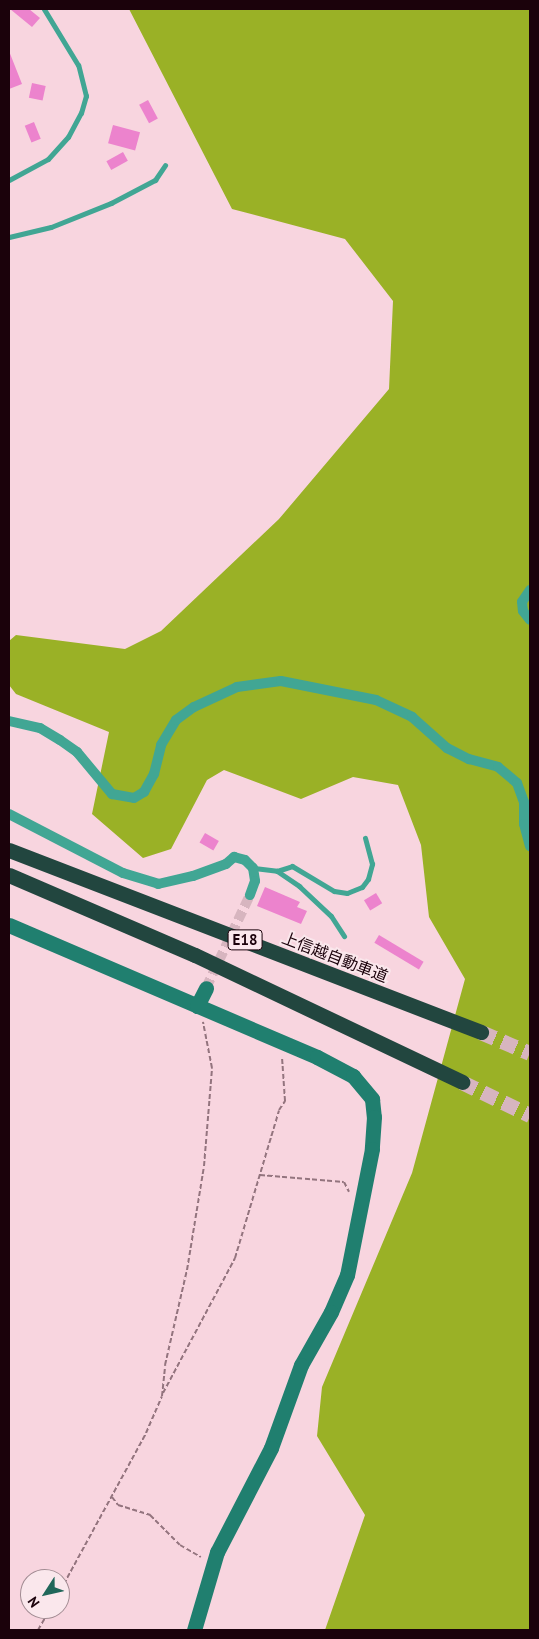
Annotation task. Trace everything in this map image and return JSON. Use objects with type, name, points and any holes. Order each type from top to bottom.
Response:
[{"type":"highway","name":"上信越自動車道","points":[[9,850],[481,1032]]},
{"type":"highway","name":"E18","points":[[9,875],[194,955],[462,1082]]},
{"type":"street","points":[[530,590],[522,602],[524,611],[530,620]]},
{"type":"street","points":[[9,722],[40,728],[60,740],[77,752],[112,794],[134,798],[144,792],[154,774],[161,745],[176,720],[194,707],[237,687],[281,681],[376,700],[412,717],[447,748],[469,759],[498,767],[517,783],[524,802],[525,832],[530,846]]},
{"type":"street","points":[[9,814],[123,873],[158,884],[193,876],[226,864],[234,857],[245,860],[253,868],[255,881],[250,895]]},
{"type":"street","points":[[9,925],[280,1041],[353,1076],[372,1098],[374,1117],[372,1149],[347,1275],[331,1312],[301,1365],[271,1448],[213,1564],[194,1630]]},
{"type":"street","points":[[197,1006],[206,988]]},
{"type":"lane","points":[[9,180],[48,159],[68,137],[86,96],[78,65],[44,9]]},
{"type":"lane","points":[[9,237],[52,227],[111,203],[155,180],[165,165]]},
{"type":"lane","points":[[253,868],[277,871],[292,866],[334,891],[347,893],[362,887],[368,879],[372,864],[365,838]]},
{"type":"lane","points":[[277,871],[299,886],[331,916],[344,936]]},
{"type":"path","points":[[162,1396],[164,1365],[188,1270],[211,1095],[212,1068],[197,1006]]},
{"type":"path","points":[[70,1573],[146,1433],[162,1396],[235,1258],[280,1110],[285,1101],[280,1041]]},
{"type":"path","points":[[260,1174],[344,1182],[360,1211]]},
{"type":"path","points":[[112,1496],[118,1505],[150,1515],[180,1545],[213,1564]]},
{"type":"path","points":[[38,1630],[44,1619]]},
{"type":"green space","points":[[129,9],[530,9],[530,1630],[325,1630],[365,1515],[317,1436],[322,1387],[412,1173],[465,979],[429,917],[421,845],[398,785],[353,777],[301,799],[224,770],[207,780],[171,849],[143,858],[92,814],[109,732],[16,694],[9,685],[9,641],[16,635],[125,649],[161,631],[279,519],[389,389],[393,301],[345,239],[232,209]]},
{"type":"building","points":[[10,9],[29,9],[40,18],[32,27]]},
{"type":"building","points":[[9,51],[22,84],[9,89]]},
{"type":"building","points":[[32,83],[46,86],[43,101],[29,98]]},
{"type":"building","points":[[148,100],[158,119],[149,123],[139,105]]},
{"type":"building","points":[[34,122],[41,139],[31,142],[25,126]]},
{"type":"building","points":[[113,125],[140,132],[135,151],[108,143]]},
{"type":"building","points":[[123,152],[128,161],[111,170],[106,161]]},
{"type":"building","points":[[205,833],[219,841],[213,851],[199,843]]},
{"type":"building","points":[[265,887],[300,902],[297,907],[307,911],[301,924],[257,906]]},
{"type":"building","points":[[376,893],[382,903],[370,910],[364,900]]},
{"type":"building","points":[[379,935],[424,962],[419,969],[374,943]]},
{"type":"tunnel","points":[[206,988],[250,895]]},
{"type":"tunnel","points":[[481,1032],[530,1053]]},
{"type":"tunnel","points":[[462,1082],[530,1115]]}]
